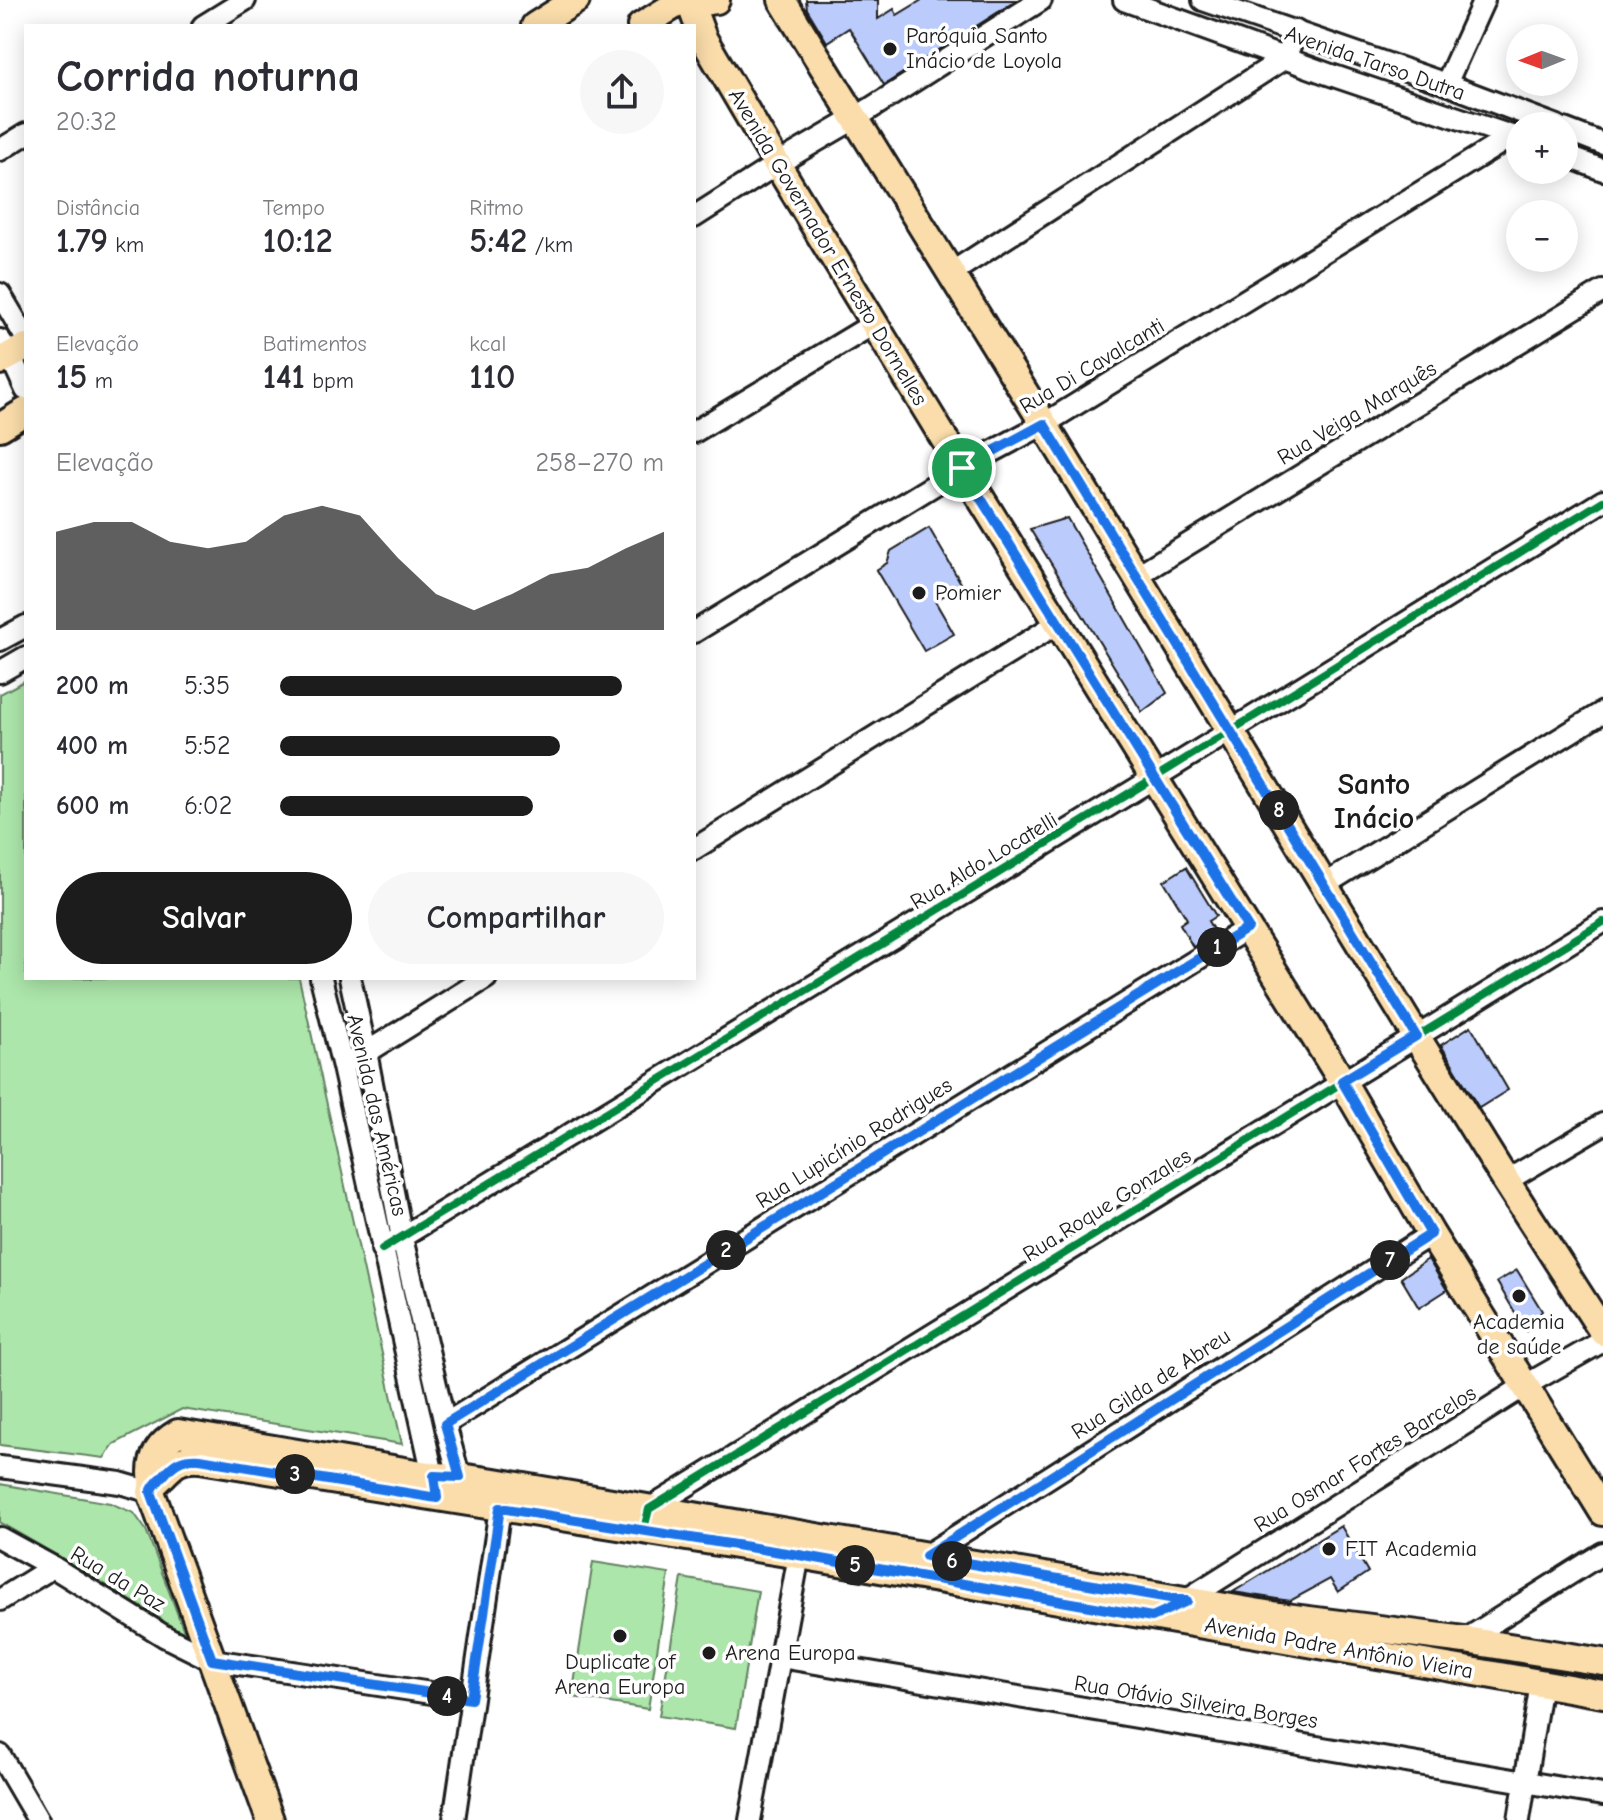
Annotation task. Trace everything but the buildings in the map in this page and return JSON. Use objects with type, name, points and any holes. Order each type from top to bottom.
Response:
[{"type":"main road","points":[[538,24],[576,0]]},
{"type":"main road","points":[[644,24],[683,0]]},
{"type":"main road","points":[[690,0],[716,0]]},
{"type":"main road","name":"Avenida Governador Ernesto Dornelles","points":[[690,0],[703,38],[777,164],[1342,1081],[1431,1234],[1603,1512]]},
{"type":"main road","points":[[782,0],[1416,1036],[1603,1332]]},
{"type":"main road","points":[[0,427],[24,412]]},
{"type":"main road","name":"Avenida Padre Antônio Vieira","points":[[153,1488],[152,1471],[162,1442],[178,1433],[449,1488],[799,1544],[926,1556],[1278,1616],[1465,1640],[1603,1662]]},
{"type":"main road","points":[[153,1488],[270,1820]]},
{"type":"main road","name":"Avenida Padre Antônio Vieira","points":[[799,1544],[897,1572],[1603,1694]]},
{"type":"street","points":[[206,24],[245,0]]},
{"type":"street","points":[[696,216],[1041,0]]},
{"type":"street","name":"Avenida Tarso Dutra","points":[[1124,0],[1506,134]]},
{"type":"street","name":"Avenida Tarso Dutra","points":[[1203,0],[1520,112]]},
{"type":"street","points":[[1446,84],[1484,0]]},
{"type":"street","points":[[951,273],[1285,58],[1296,31]]},
{"type":"street","points":[[1578,134],[1603,144]]},
{"type":"street","points":[[0,150],[24,135]]},
{"type":"street","name":"Rua Di Cavalcanti","points":[[696,631],[1506,143]]},
{"type":"street","points":[[1578,160],[1603,170]]},
{"type":"street","name":"Rua Veiga Marquês","points":[[1136,576],[1603,291]]},
{"type":"street","points":[[0,294],[24,384]]},
{"type":"street","points":[[696,431],[875,323]]},
{"type":"street","name":"Rua Aldo Locatelli","points":[[382,1249],[1603,501]]},
{"type":"street","points":[[696,848],[1058,623]]},
{"type":"street","points":[[0,640],[24,627]]},
{"type":"street","points":[[0,672],[24,658]]},
{"type":"street","points":[[1324,885],[1603,712]]},
{"type":"street","name":"Rua Roque Gonzales","points":[[646,1519],[1342,1081],[1603,922]]},
{"type":"street","name":"Rua Lupicínio Rodrigues","points":[[445,1424],[1248,928]]},
{"type":"street","name":"Avenida das Américas","points":[[321,980],[382,1249],[449,1488]]},
{"type":"street","name":"Avenida das Américas","points":[[350,980],[402,1238],[445,1424],[449,1488]]},
{"type":"street","points":[[343,1067],[483,980]]},
{"type":"street","points":[[1506,1181],[1603,1124]]},
{"type":"street","name":"Rua Gilda de Abreu","points":[[897,1572],[1431,1234]]},
{"type":"street","name":"Rua Osmar Fortes Barcelos","points":[[1152,1617],[1187,1601],[1526,1385],[1603,1341]]},
{"type":"street","points":[[0,1467],[153,1488]]},
{"type":"street","points":[[454,1820],[498,1495]]},
{"type":"street","name":"Rua da Paz","points":[[0,1538],[164,1636],[212,1660],[471,1699]]},
{"type":"street","points":[[750,1820],[799,1544]]},
{"type":"street","points":[[1465,1640],[1603,1553]]},
{"type":"street","points":[[0,1600],[53,1567]]},
{"type":"street","name":"Rua Otávio Silveira Borges","points":[[780,1657],[1603,1795]]},
{"type":"street","points":[[1519,1820],[1541,1683]]},
{"type":"street","points":[[0,1755],[38,1820]]},
{"type":"green space","points":[[24,681],[24,980],[299,980],[402,1444],[182,1409],[114,1444],[104,1458],[0,1445],[0,694]]},
{"type":"green space","points":[[0,1484],[110,1503],[134,1513],[146,1530],[188,1642],[154,1615],[0,1523]]},
{"type":"green space","name":"Duplicate of Arena Europa","points":[[593,1562],[669,1574],[648,1709],[572,1697]]},
{"type":"green space","name":"Arena Europa","points":[[682,1578],[758,1591],[736,1728],[659,1716]]},
{"type":"cycle path","points":[[382,1249],[1603,501]]},
{"type":"cycle path","points":[[644,1529],[649,1509],[1603,922]]},
{"type":"place","name":"Paróquia Santo Inácio de Loyola","points":[[890,49]]},
{"type":"place","name":"Pomier","points":[[919,593]]},
{"type":"place","name":"Academia de saúde","points":[[1519,1296]]},
{"type":"place","name":"FIT Academia","points":[[1329,1549]]},
{"type":"place","name":"Duplicate of Arena Europa","points":[[620,1636]]},
{"type":"place","name":"Arena Europa","points":[[709,1653]]},
{"type":"district","name":"Santo Inácio","points":[[1374,801]]},
{"type":"route","points":[[1044,424],[1416,1036],[1342,1081],[1431,1234],[926,1556],[1187,1601],[1152,1617],[644,1529],[500,1508],[471,1699],[212,1660],[151,1492],[154,1484],[173,1464],[189,1458],[200,1459],[437,1498],[434,1476],[460,1477],[445,1424],[1248,928],[962,468],[1044,424]]}]
